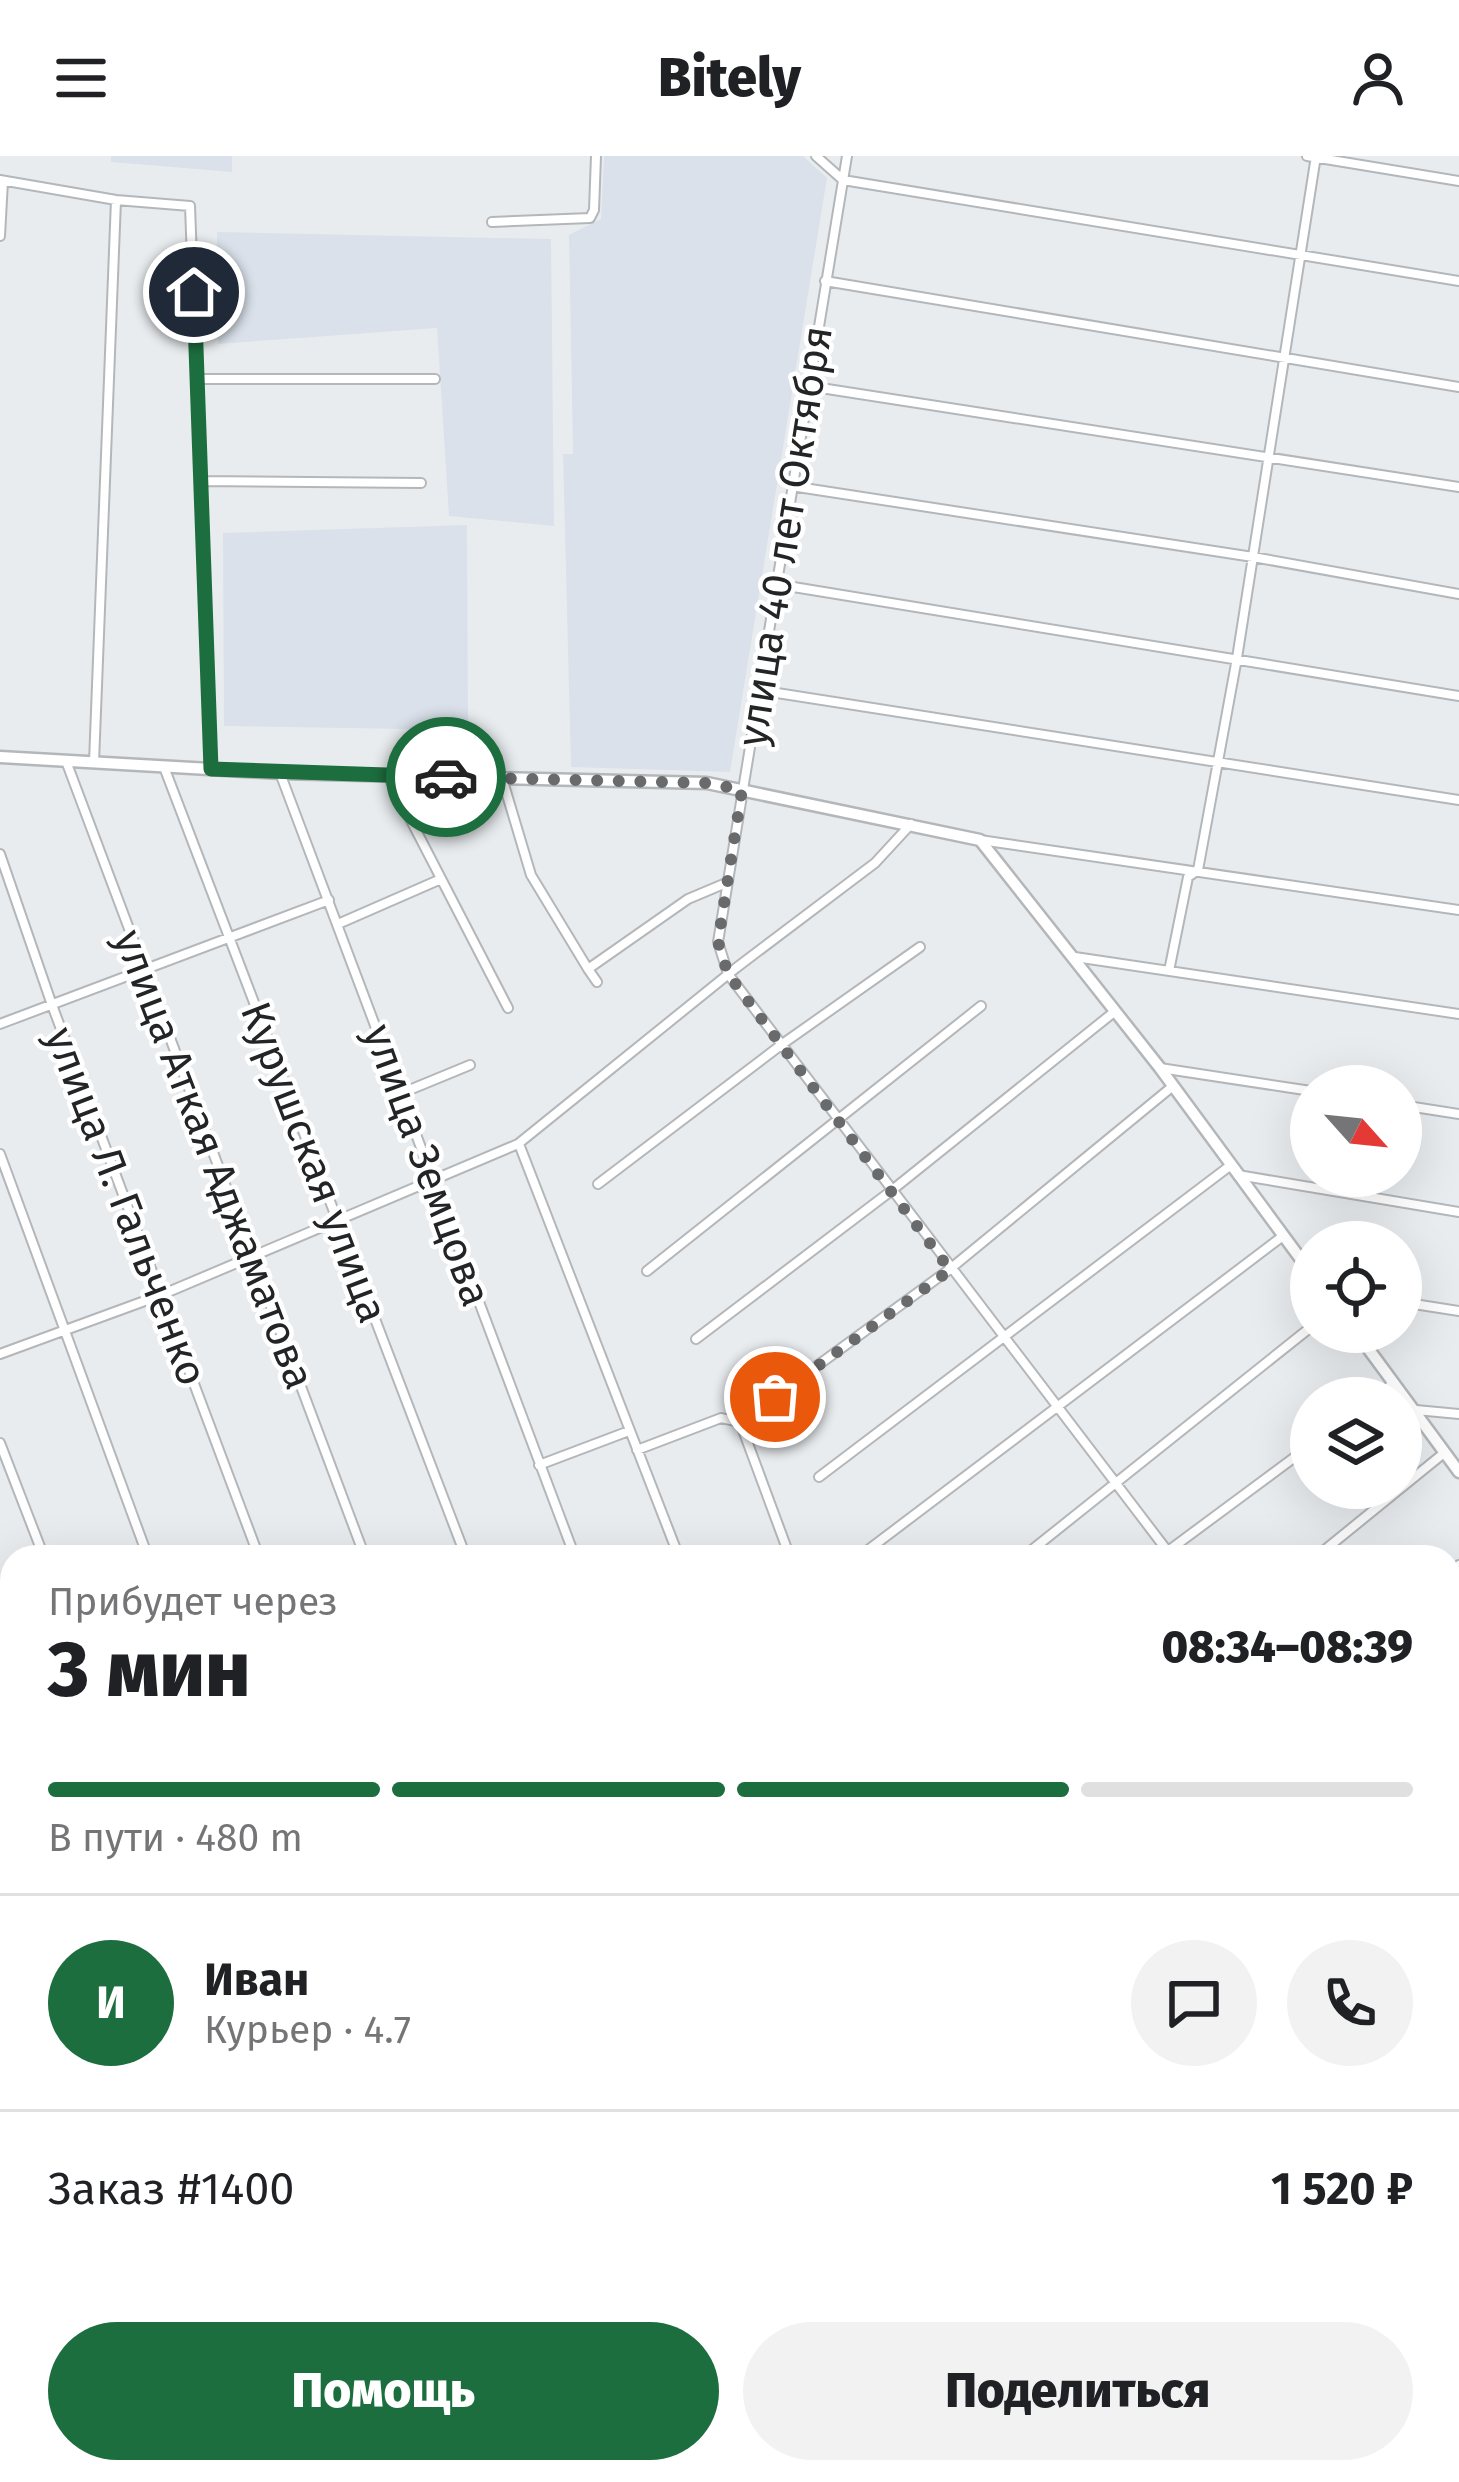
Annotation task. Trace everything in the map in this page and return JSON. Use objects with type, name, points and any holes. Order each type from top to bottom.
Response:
[{"type":"street","points":[[492,223],[590,218],[596,156]]},
{"type":"street","points":[[816,156],[843,180],[1459,281]]},
{"type":"street","name":"улица 40 лет Октября","points":[[728,974],[718,942],[847,156]]},
{"type":"street","points":[[1307,156],[1459,181]]},
{"type":"street","points":[[1169,971],[1188,877],[1198,870],[1237,658],[1316,157]]},
{"type":"street","points":[[0,236],[1,181],[116,200],[190,206],[211,769]]},
{"type":"street","points":[[94,762],[116,200]]},
{"type":"street","points":[[825,281],[1459,387]]},
{"type":"street","points":[[197,379],[435,379]]},
{"type":"street","points":[[808,386],[1459,487]]},
{"type":"street","points":[[200,481],[421,483]]},
{"type":"street","points":[[791,486],[1253,557],[1459,594]]},
{"type":"street","points":[[775,584],[1459,696]]},
{"type":"street","points":[[758,690],[1459,800]]},
{"type":"street","points":[[0,757],[280,773],[707,783],[980,840],[1459,910]]},
{"type":"street","name":"улица Аткая Аджаматова","points":[[66,760],[360,1545]]},
{"type":"street","name":"Курушская улица","points":[[164,766],[461,1545]]},
{"type":"street","name":"улица Земцова","points":[[280,773],[569,1545]]},
{"type":"street","points":[[388,775],[508,1008]]},
{"type":"street","points":[[502,778],[531,875],[597,982]]},
{"type":"street","points":[[0,1354],[160,1295],[518,1144],[728,974],[875,863],[912,823]]},
{"type":"street","points":[[980,840],[1160,1068],[1290,1245]]},
{"type":"street","name":"улица Л. Гальченко","points":[[0,854],[254,1545]]},
{"type":"street","points":[[338,924],[441,879]]},
{"type":"street","points":[[588,969],[688,899],[728,883]]},
{"type":"street","points":[[0,1024],[329,900]]},
{"type":"street","points":[[598,1184],[920,946]]},
{"type":"street","points":[[1073,957],[1459,1014]]},
{"type":"street","points":[[728,974],[1159,1545]]},
{"type":"street","points":[[646,1271],[981,1006]]},
{"type":"street","points":[[696,1340],[1114,1012]]},
{"type":"street","points":[[402,1093],[470,1065]]},
{"type":"street","points":[[1160,1068],[1290,1087]]},
{"type":"street","points":[[740,1423],[950,1270],[1172,1086]]},
{"type":"street","points":[[1422,1108],[1459,1114]]},
{"type":"street","points":[[518,1144],[674,1545]]},
{"type":"street","points":[[0,1154],[144,1545]]},
{"type":"street","points":[[819,1477],[1234,1170],[1459,1213]]},
{"type":"street","points":[[875,1545],[1283,1236]]},
{"type":"street","points":[[1422,1305],[1459,1311]]},
{"type":"street","points":[[1038,1545],[1290,1344]]},
{"type":"street","points":[[1422,1410],[1459,1414]]},
{"type":"street","points":[[637,1450],[721,1418],[740,1423]]},
{"type":"street","points":[[1422,1418],[1459,1472]]},
{"type":"street","points":[[740,1423],[786,1545]]},
{"type":"street","points":[[539,1465],[629,1431]]},
{"type":"street","points":[[0,1443],[39,1545]]},
{"type":"street","points":[[1331,1545],[1445,1452]]},
{"type":"street","points":[[1179,1545],[1290,1461]]},
{"type":"shaded area","points":[[111,156],[232,156],[232,172],[111,162]]},
{"type":"shaded area","points":[[604,156],[803,156],[827,178],[730,772],[571,767],[563,454],[573,454],[569,235],[601,219]]},
{"type":"shaded area","points":[[217,232],[551,239],[554,526],[449,516],[437,328],[218,344]]},
{"type":"shaded area","points":[[467,525],[468,730],[224,726],[223,533]]},
{"type":"way so far","points":[[446,777],[707,783],[742,790],[718,942],[728,974],[950,1270],[775,1397]]},
{"type":"route","points":[[194,292],[211,769],[446,777]]}]
